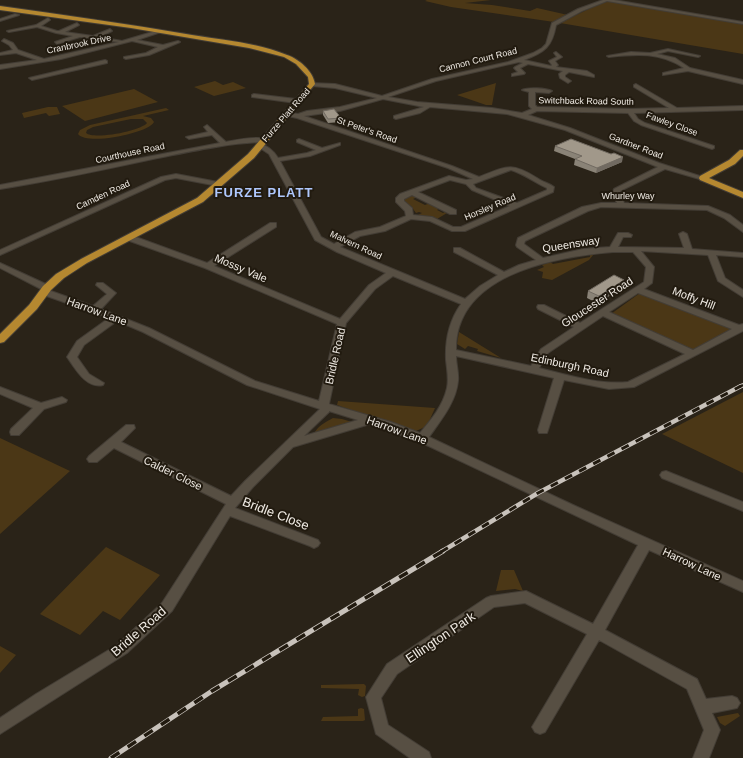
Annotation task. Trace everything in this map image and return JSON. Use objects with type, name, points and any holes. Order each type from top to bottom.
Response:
[{"type":"main road","name":"Furze Platt Road","points":[[0,8],[131,26],[250,46],[286,56],[303,68],[311,77],[312,84],[261,142],[251,156],[200,200],[84,261],[60,276],[45,290],[32,307],[0,340]]},
{"type":"main road","points":[[703,178],[732,162],[743,152]]},
{"type":"main road","name":"Gardner Road","points":[[703,178],[743,195]]},
{"type":"street","points":[[607,0],[743,23]]},
{"type":"street","name":"Cannon Court Road","points":[[298,116],[307,113],[340,109],[440,78],[518,60],[545,48],[549,41],[554,24],[580,10],[607,0]]},
{"type":"street","points":[[1,22],[17,15]]},
{"type":"street","points":[[37,26],[46,20]]},
{"type":"street","points":[[60,33],[77,25]]},
{"type":"street","points":[[9,31],[37,26],[60,33],[94,36],[124,42]]},
{"type":"street","points":[[94,36],[106,31]]},
{"type":"street","name":"Cranbrook Drive","points":[[0,67],[56,58],[133,40],[159,31]]},
{"type":"street","points":[[56,42],[80,35]]},
{"type":"street","points":[[133,40],[163,47]]},
{"type":"street","points":[[4,41],[12,44],[16,51]]},
{"type":"street","points":[[126,58],[147,54],[178,42]]},
{"type":"street","points":[[650,54],[668,50],[698,56]]},
{"type":"street","points":[[0,54],[16,51],[42,60]]},
{"type":"street","points":[[553,67],[555,65],[552,61],[560,57],[556,53]]},
{"type":"street","points":[[608,56],[631,53],[650,54],[673,59],[688,69],[743,82]]},
{"type":"street","points":[[56,58],[61,62]]},
{"type":"street","points":[[518,60],[567,71],[587,73],[592,76]]},
{"type":"street","points":[[32,78],[105,62]]},
{"type":"street","points":[[514,75],[522,73],[516,68],[527,62]]},
{"type":"street","points":[[67,66],[73,70]]},
{"type":"street","points":[[665,74],[688,69]]},
{"type":"street","points":[[567,71],[562,74],[563,78],[568,81]]},
{"type":"street","points":[[312,84],[350,89],[379,98],[429,105],[490,108],[523,115]]},
{"type":"street","points":[[636,86],[677,110]]},
{"type":"street","points":[[524,90],[549,91]]},
{"type":"street","points":[[532,90],[532,106],[536,109]]},
{"type":"street","points":[[254,96],[268,99],[296,101]]},
{"type":"street","points":[[396,117],[422,111],[429,105]]},
{"type":"street","name":"Switchback Road South","points":[[523,115],[536,109],[630,111],[743,108]]},
{"type":"street","name":"Fawley Close","points":[[630,111],[636,120],[643,124],[712,147]]},
{"type":"street","name":"St Peter's Road","points":[[285,114],[298,116],[442,164],[479,179]]},
{"type":"street","name":"Gardner Road","points":[[523,115],[576,133],[664,167],[703,178]]},
{"type":"street","points":[[207,127],[225,144]]},
{"type":"street","points":[[190,137],[212,132]]},
{"type":"street","name":"Courthouse Road","points":[[0,187],[45,181],[155,157],[225,144],[251,140],[261,142]]},
{"type":"street","points":[[299,141],[322,150]]},
{"type":"street","name":"Malvern Road","points":[[261,142],[272,153],[318,238],[334,247],[392,273],[466,303]]},
{"type":"street","points":[[276,160],[298,157],[338,144]]},
{"type":"street","points":[[621,205],[616,194],[616,190],[664,167]]},
{"type":"street","name":"Horsley Road","points":[[410,217],[432,219],[452,228],[462,229],[550,192],[552,189],[535,180],[529,174],[513,169],[505,169],[479,179]]},
{"type":"street","name":"Camden Road","points":[[0,253],[163,178],[176,176],[218,184]]},
{"type":"street","points":[[334,247],[358,234],[382,229],[410,217],[409,210],[400,202],[400,198],[412,192],[451,178],[469,182],[479,179]]},
{"type":"street","points":[[469,182],[474,189],[518,206]]},
{"type":"street","points":[[412,192],[453,212]]},
{"type":"street","name":"Whurley Way","points":[[541,260],[520,245],[521,240],[585,209],[601,205],[708,208],[722,213],[732,219],[743,230]]},
{"type":"street","points":[[208,266],[273,225]]},
{"type":"street","points":[[683,234],[689,251]]},
{"type":"street","points":[[615,250],[614,246],[621,235],[628,235]]},
{"type":"street","name":"Mossy Vale","points":[[130,238],[208,266],[342,323]]},
{"type":"street","name":"Queensway","points":[[422,438],[446,407],[453,380],[451,341],[458,315],[466,303],[486,285],[503,275],[541,260],[577,253],[635,249],[743,255]]},
{"type":"street","name":"Gloucester Road","points":[[534,369],[544,351],[648,283],[650,267],[635,249]]},
{"type":"street","points":[[457,250],[503,275]]},
{"type":"street","points":[[711,253],[721,279],[743,294]]},
{"type":"street","name":"Harrow Lane","points":[[0,265],[45,290],[116,317],[251,383],[370,420],[422,438],[569,508],[743,587]]},
{"type":"street","name":"Bridle Road","points":[[0,727],[41,699],[122,649],[167,607],[230,506],[249,484],[325,410],[324,402],[342,323],[372,287],[392,273]]},
{"type":"street","points":[[95,309],[112,293],[100,285]]},
{"type":"street","name":"Moffy Hill","points":[[638,290],[742,328]]},
{"type":"street","points":[[541,307],[581,327]]},
{"type":"street","points":[[604,313],[692,354]]},
{"type":"street","points":[[99,383],[85,376],[72,357],[80,343],[116,317]]},
{"type":"street","name":"Edinburgh Road","points":[[451,352],[469,354],[560,376],[619,387],[630,385],[742,328]]},
{"type":"street","points":[[543,430],[560,376]]},
{"type":"street","points":[[0,390],[40,407]]},
{"type":"street","points":[[15,432],[40,407],[62,400]]},
{"type":"street","name":"Bridle Road","points":[[289,445],[370,420]]},
{"type":"street","points":[[93,459],[130,428]]},
{"type":"street","name":"Calder Close","points":[[113,443],[230,506]]},
{"type":"street","points":[[666,475],[743,507]]},
{"type":"street","name":"Bridle Close","points":[[230,506],[314,543]]},
{"type":"street","points":[[540,727],[646,543]]},
{"type":"street","name":"Ellington Park","points":[[423,758],[381,729],[373,697],[392,669],[491,602],[526,597],[596,632],[692,684],[712,730],[701,758]]},
{"type":"street","points":[[702,707],[732,703]]},
{"type":"shaded area","points":[[491,0],[465,3],[492,5],[530,11],[537,8],[568,15],[554,22],[451,7],[425,1]]},
{"type":"shaded area","points":[[612,1],[743,24],[743,54],[560,23],[601,3]]},
{"type":"shaded area","points":[[215,81],[223,85],[233,82],[246,88],[214,96],[194,87]]},
{"type":"shaded area","points":[[496,83],[492,105],[486,105],[457,95]]},
{"type":"shaded area","points":[[134,89],[158,102],[85,121],[62,106]]},
{"type":"shaded area","points":[[48,107],[57,107],[60,114],[49,116],[46,113],[24,118],[22,113]]},
{"type":"shaded area","points":[[166,108],[169,110],[143,116],[151,118],[154,122],[150,126],[141,130],[118,137],[93,139],[78,134],[80,130],[90,125]],"holes":[[[131,119],[143,119],[147,123],[127,132],[98,136],[86,133],[87,130],[93,127]]]},
{"type":"shaded area","points":[[412,195],[417,197],[413,199],[425,205],[430,203],[440,208],[437,210],[443,213],[446,211],[447,213],[437,219],[418,215],[422,213],[416,213],[411,206],[405,203],[404,198]]},
{"type":"shaded area","points":[[594,254],[589,260],[552,280],[542,278],[543,272],[537,270],[544,267],[542,265],[550,262],[553,264],[590,257],[590,255]]},
{"type":"shaded area","points":[[640,293],[733,329],[692,350],[611,314]]},
{"type":"shaded area","points":[[459,332],[501,358],[477,351],[478,349],[468,346],[465,349],[457,344]]},
{"type":"shaded area","points":[[743,392],[743,473],[662,434]]},
{"type":"shaded area","points":[[338,401],[435,408],[427,426],[414,432],[337,405]]},
{"type":"shaded area","points":[[333,418],[355,423],[314,434],[319,426]]},
{"type":"shaded area","points":[[0,438],[70,471],[0,534]]},
{"type":"shaded area","points":[[106,547],[160,575],[120,620],[103,611],[80,635],[40,614]]},
{"type":"shaded area","points":[[501,570],[514,570],[523,591],[515,589],[496,591]]},
{"type":"shaded area","points":[[0,646],[16,655],[0,673]]},
{"type":"shaded area","points":[[364,684],[366,686],[365,696],[362,697],[358,695],[359,689],[321,688],[321,685]]},
{"type":"shaded area","points":[[358,709],[364,709],[365,720],[363,721],[321,721],[323,717],[358,716]]},
{"type":"shaded area","points":[[738,713],[740,716],[725,726],[720,723],[717,717]]},
{"type":"building","points":[[334,109],[341,118],[328,119],[323,111]]},
{"type":"building","points":[[571,139],[623,157],[597,168],[575,159],[582,156],[555,146]]},
{"type":"building","points":[[614,275],[624,280],[599,296],[588,291]]},
{"type":"railway","points":[[441,552],[538,493],[741,386]]},
{"type":"railway","points":[[111,758],[212,691],[443,551]]},
{"type":"district","name":"FURZE PLATT","points":[[264,192]]}]
